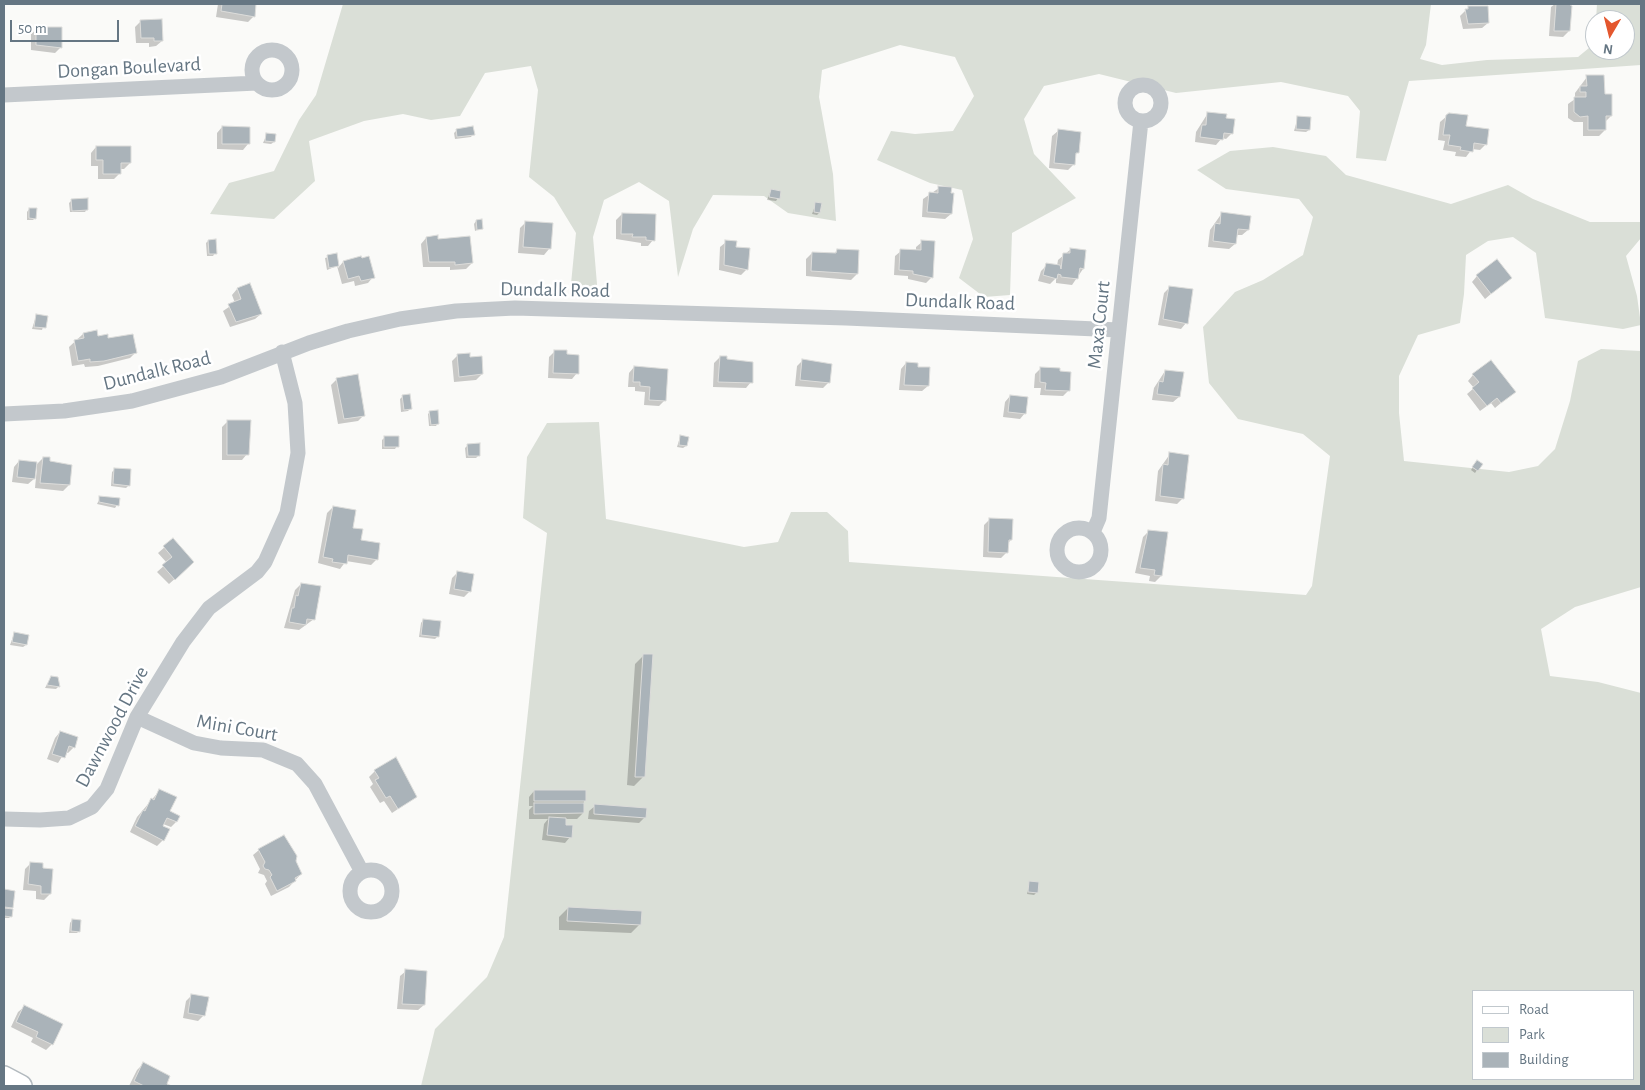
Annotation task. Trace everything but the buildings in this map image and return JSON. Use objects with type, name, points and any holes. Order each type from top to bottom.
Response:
[{"type":"main road","points":[[4,1078],[20,1086]]},
{"type":"street","name":"Dongan Boulevard","points":[[4,95],[257,83]]},
{"type":"street","name":"Maxa Court","points":[[1093,532],[1099,518],[1141,121]]},
{"type":"street","name":"Dundalk Road","points":[[4,414],[64,411],[132,401],[221,377],[282,352],[374,324],[423,315],[515,308],[846,318],[1119,330]]},
{"type":"street","name":"Dawnwood Drive","points":[[4,819],[69,818],[92,807],[107,789],[137,717],[166,668],[199,620],[218,599],[257,572],[265,562],[282,530],[293,493],[298,453],[295,403],[282,352]]},
{"type":"street","name":"Mini Court","points":[[137,717],[194,743],[221,748],[263,750],[297,764],[315,784],[362,872]]},
{"type":"green space","points":[[343,4],[1431,4],[1426,45],[1420,59],[1442,65],[1487,60],[1578,57],[1585,51],[1585,60],[1635,60],[1635,10],[1597,10],[1597,4],[1641,4],[1641,65],[1409,81],[1386,161],[1356,158],[1360,111],[1348,96],[1281,82],[1176,93],[1099,74],[1044,86],[1024,119],[1034,154],[1076,198],[1012,233],[1010,295],[984,297],[959,278],[973,239],[962,190],[930,183],[877,160],[891,131],[915,134],[953,131],[974,96],[955,57],[900,45],[822,70],[819,97],[833,174],[836,221],[788,213],[764,196],[713,195],[693,229],[678,277],[669,201],[639,182],[604,200],[593,237],[598,296],[570,294],[576,233],[554,197],[529,177],[538,90],[531,66],[485,73],[460,116],[431,120],[403,114],[364,121],[309,141],[315,181],[274,219],[210,214],[229,183],[274,171],[299,120],[316,95]]},
{"type":"green space","points":[[1273,147],[1326,156],[1346,175],[1451,204],[1508,185],[1533,199],[1590,222],[1641,222],[1641,238],[1626,256],[1637,296],[1641,325],[1623,329],[1545,318],[1536,253],[1513,237],[1488,241],[1466,255],[1460,323],[1418,335],[1399,376],[1399,413],[1404,461],[1509,472],[1538,466],[1555,449],[1570,401],[1578,361],[1601,349],[1641,351],[1641,587],[1575,607],[1541,629],[1550,676],[1598,682],[1641,693],[1641,1086],[421,1086],[435,1029],[487,977],[504,937],[547,533],[523,518],[527,457],[547,423],[599,422],[606,519],[744,547],[778,542],[791,512],[827,512],[848,531],[849,562],[1306,595],[1312,586],[1330,456],[1303,434],[1238,419],[1209,383],[1203,327],[1235,292],[1263,280],[1303,255],[1313,217],[1299,199],[1226,189],[1197,170],[1230,151]]}]
